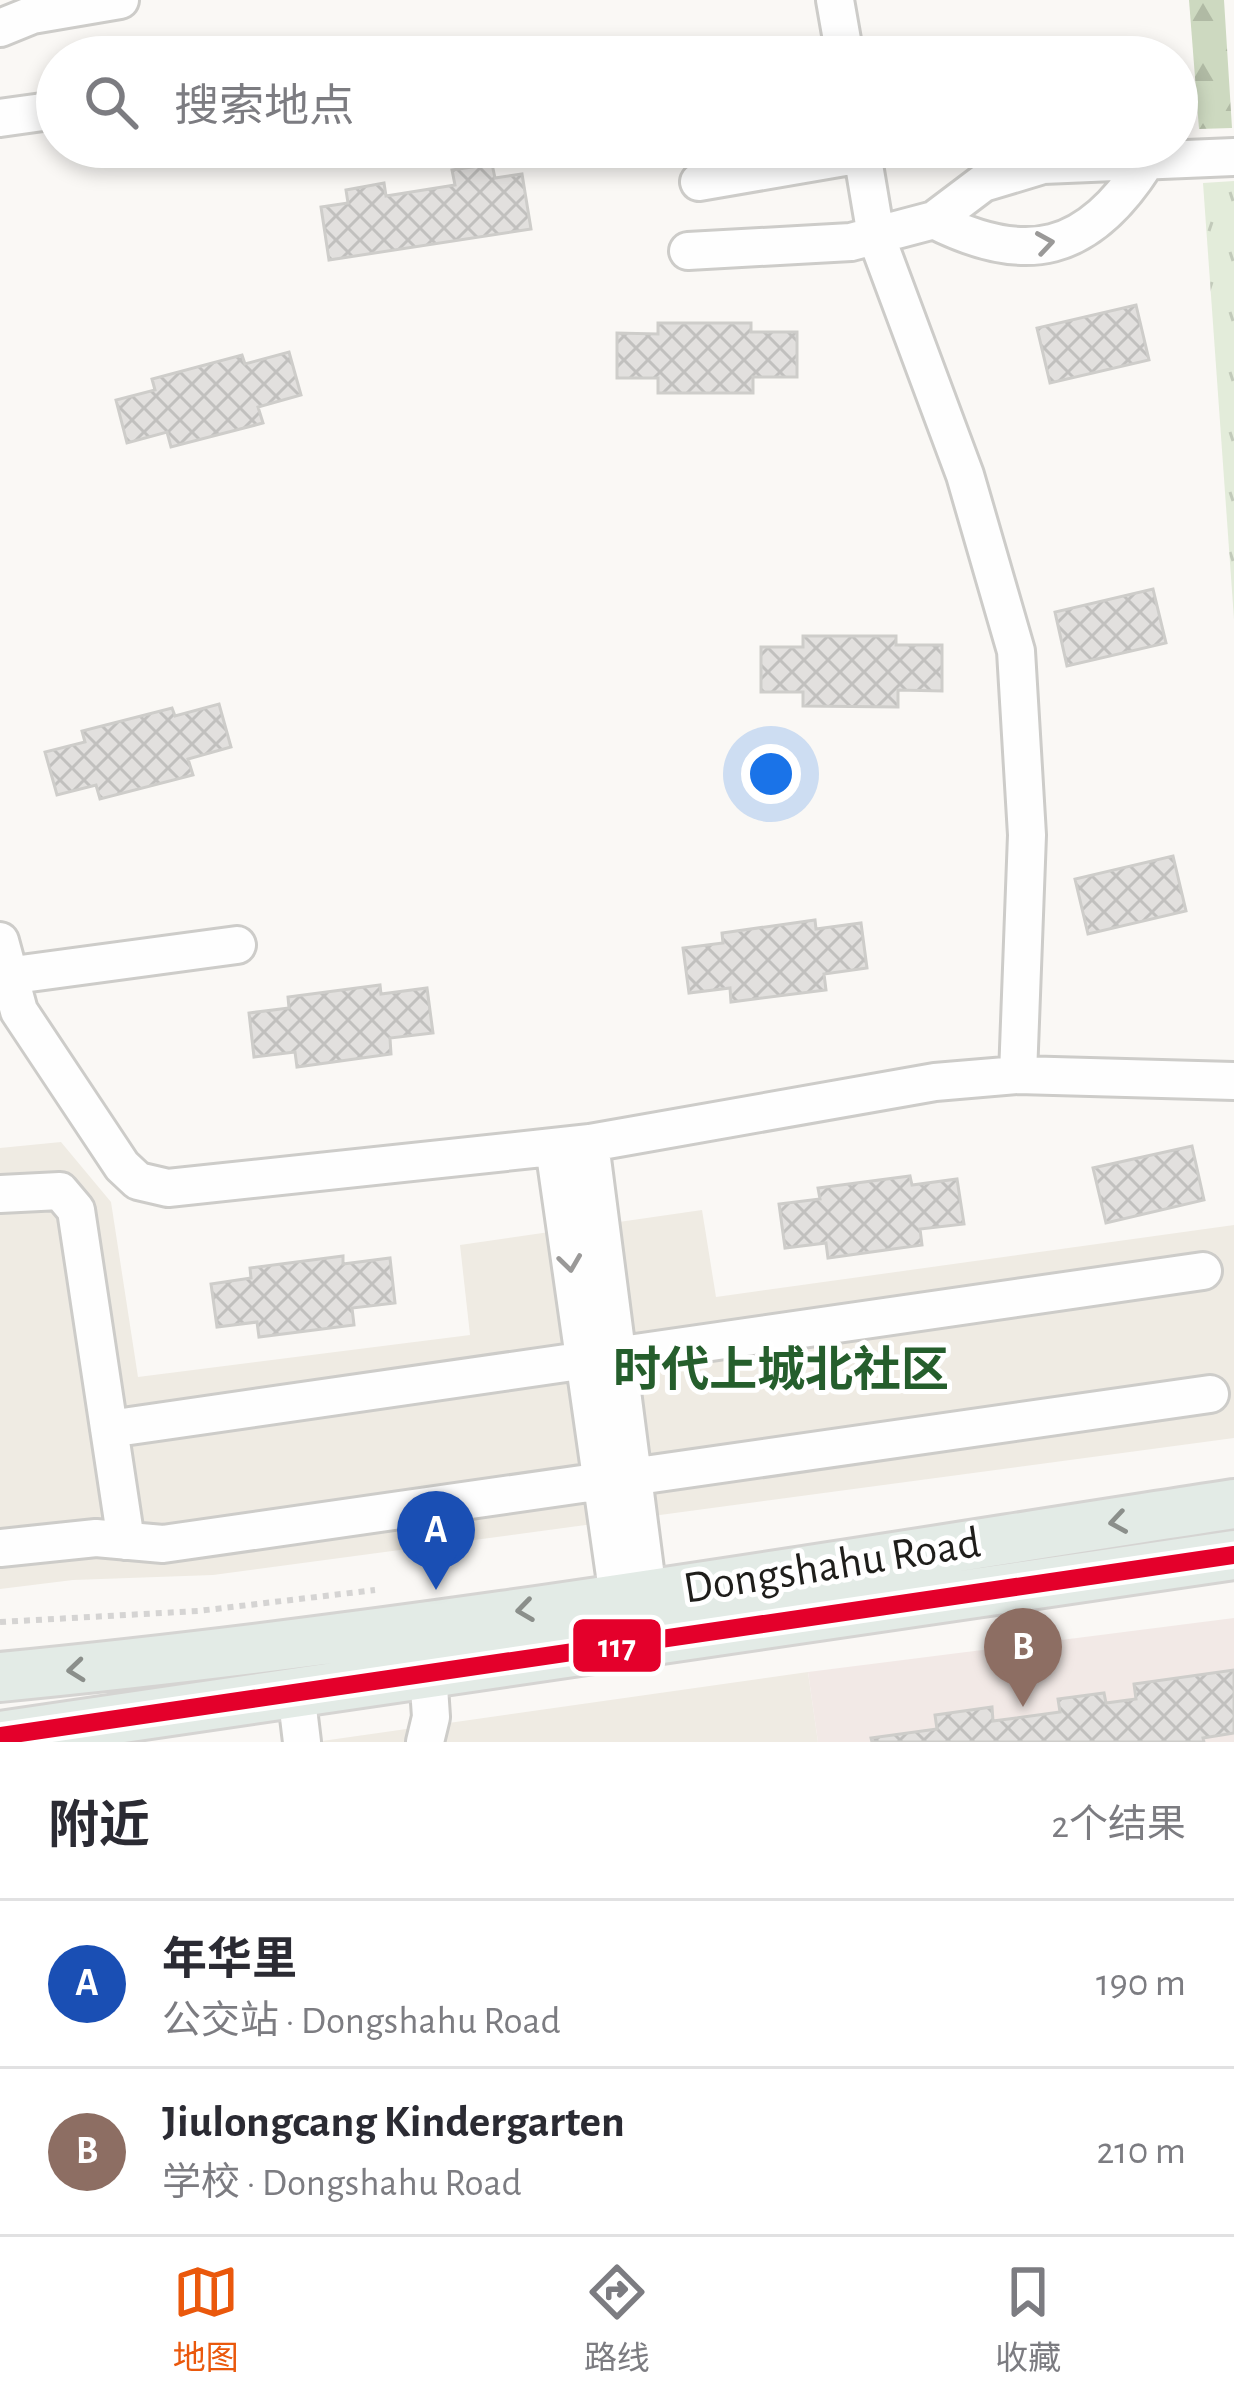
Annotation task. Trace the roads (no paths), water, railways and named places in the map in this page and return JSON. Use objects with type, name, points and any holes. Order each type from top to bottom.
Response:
[{"type":"main road","name":"Dongshahu Road","points":[[0,1677],[153,1662],[633,1595],[1234,1504]]},
{"type":"main road","name":"Dongshahu Road","points":[[0,1736],[1234,1555]]},
{"type":"street","points":[[0,28],[32,15],[120,0]]},
{"type":"street","points":[[835,0],[841,36]]},
{"type":"street","points":[[0,118],[36,113]]},
{"type":"street","points":[[1198,160],[1234,158]]},
{"type":"street","points":[[699,182],[770,168]]},
{"type":"street","points":[[865,168],[876,236],[965,475],[1016,651],[1027,835],[1018,1076]]},
{"type":"street","points":[[688,251],[851,242],[876,236],[934,220],[983,183],[1031,168]]},
{"type":"street","points":[[934,220],[996,245],[1049,244],[1082,235],[1117,207],[1142,168]]},
{"type":"street","points":[[238,945],[2,965],[37,1041],[122,1166],[138,1181],[197,1187],[572,1145],[935,1082],[1018,1076],[1234,1082]]},
{"type":"street","points":[[572,1145],[633,1595]]},
{"type":"street","points":[[0,1194],[60,1191],[76,1210],[126,1541]]},
{"type":"street","points":[[109,1429],[1204,1271]]},
{"type":"street","points":[[0,1549],[97,1538],[163,1544],[1210,1394]]},
{"type":"street","points":[[425,1742],[431,1718],[428,1672]]},
{"type":"street","points":[[296,1692],[302,1742]]},
{"type":"place","name":"年华里","points":[[436,1590]]},
{"type":"place","name":"Jiulongcang Kindergarten","points":[[1023,1707]]},
{"type":"district","name":"时代上城北社区","points":[[781,1372]]}]
